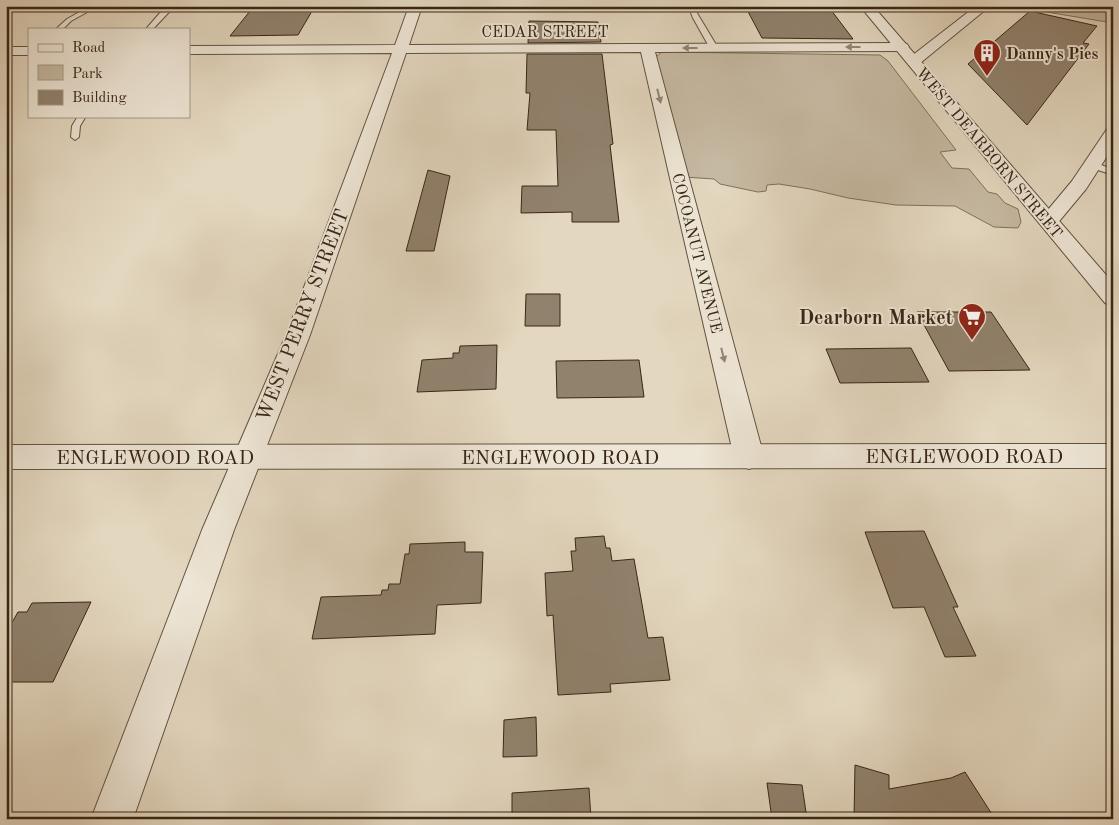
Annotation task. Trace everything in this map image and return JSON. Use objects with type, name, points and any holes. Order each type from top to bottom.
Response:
[{"type":"street","name":"WEST PERRY STREET","points":[[112,819],[218,530],[298,334],[416,6]]},
{"type":"street","name":"WEST DEARBORN STREET","points":[[866,6],[1110,291]]},
{"type":"street","points":[[914,61],[984,6]]},
{"type":"street","name":"CEDAR STREET","points":[[190,50],[902,47]]},
{"type":"street","name":"COCOANUT AVENUE","points":[[647,48],[749,458]]},
{"type":"street","points":[[6,51],[28,51]]},
{"type":"street","points":[[1049,221],[1079,185],[1113,133]]},
{"type":"street","name":"ENGLEWOOD ROAD","points":[[6,457],[749,458],[1113,456]]},
{"type":"lane","points":[[60,28],[69,20],[95,6]]},
{"type":"lane","points":[[150,28],[168,10],[169,6]]},
{"type":"lane","points":[[698,6],[694,13],[714,48]]},
{"type":"lane","points":[[75,137],[76,126],[81,118]]},
{"type":"lane","points":[[1092,165],[1113,172]]},
{"type":"green space","points":[[1010,6],[1097,6],[1113,17],[1113,23]]},
{"type":"green space","points":[[662,52],[880,55],[888,61],[956,150],[940,152],[952,168],[969,169],[988,192],[997,194],[1005,203],[1018,209],[1021,222],[1018,228],[994,227],[955,206],[896,205],[848,198],[779,184],[767,185],[766,191],[758,192],[720,184],[714,179],[684,177],[654,58]]},
{"type":"building","points":[[254,6],[315,6],[298,35],[230,36]]},
{"type":"building","points":[[745,6],[828,6],[853,39],[762,38]]},
{"type":"building","points":[[1030,11],[1097,26],[1083,43],[1089,44],[1027,125],[968,64]]},
{"type":"building","points":[[529,21],[598,22],[601,42],[528,43]]},
{"type":"building","points":[[527,54],[602,54],[613,144],[610,145],[619,222],[572,222],[572,212],[521,213],[522,186],[558,186],[556,130],[527,130],[530,93],[526,93]]},
{"type":"building","points":[[428,170],[450,176],[434,251],[406,251]]},
{"type":"building","points":[[526,294],[560,294],[560,326],[525,326]]},
{"type":"building","name":"Dearborn Market","points":[[917,312],[991,312],[1030,370],[949,371]]},
{"type":"building","points":[[497,345],[496,389],[417,392],[422,360],[453,358],[453,353],[459,353],[460,346]]},
{"type":"building","points":[[911,348],[929,382],[840,383],[826,349]]},
{"type":"building","points":[[639,360],[644,397],[557,398],[556,361]]},
{"type":"building","points":[[924,531],[958,607],[953,607],[976,656],[945,657],[924,607],[893,608],[865,532]]},
{"type":"building","points":[[604,536],[606,548],[610,548],[612,561],[634,559],[648,638],[663,637],[670,680],[610,684],[611,692],[558,695],[553,615],[547,616],[545,573],[573,571],[571,551],[576,551],[575,538]]},
{"type":"building","points":[[465,542],[465,552],[483,552],[481,603],[437,605],[435,634],[312,639],[321,597],[381,595],[382,590],[388,590],[389,584],[400,584],[405,554],[409,554],[410,544]]},
{"type":"building","points":[[91,602],[53,682],[6,682],[6,633],[18,612],[27,612],[32,603]]},
{"type":"building","points":[[536,717],[537,756],[503,757],[504,720]]},
{"type":"building","points":[[855,765],[889,775],[889,789],[951,778],[965,772],[995,819],[854,819]]},
{"type":"building","points":[[767,783],[802,785],[807,819],[772,819]]},
{"type":"building","points":[[589,788],[591,819],[512,819],[512,793]]},
{"type":"place","name":"Danny's Pies","points":[[987,77]]},
{"type":"place","name":"Dearborn Market","points":[[972,341]]}]
